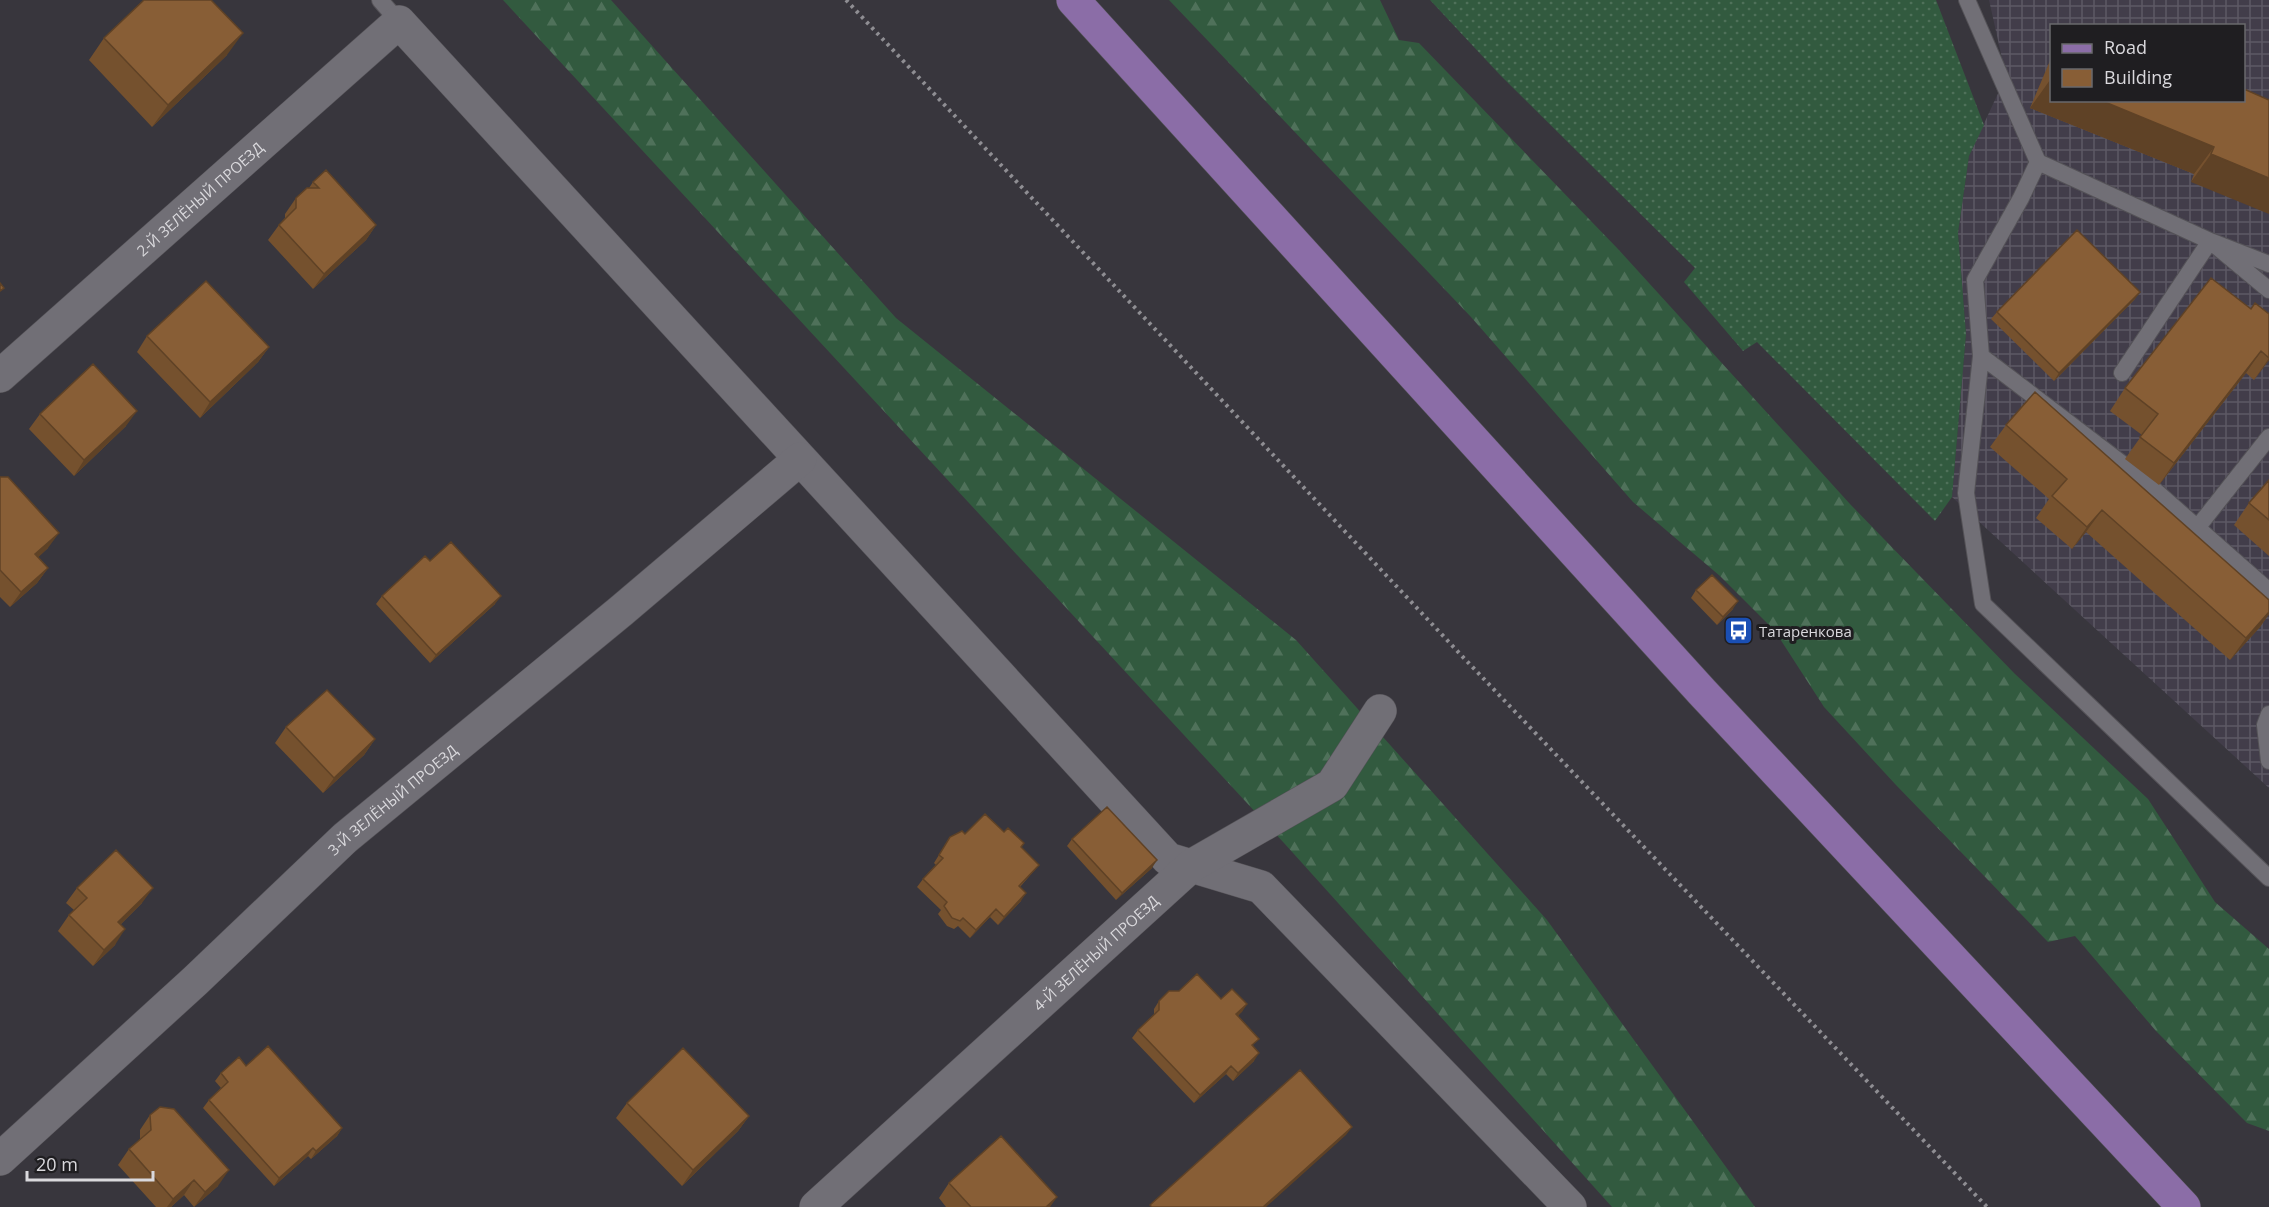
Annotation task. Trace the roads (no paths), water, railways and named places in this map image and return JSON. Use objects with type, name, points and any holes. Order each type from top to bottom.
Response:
[{"type":"main road","points":[[1073,0],[1702,692],[2184,1207]]},
{"type":"street","name":"2-Й ЗЕЛЁНЫЙ ПРОЕЗД","points":[[0,376],[389,11]]},
{"type":"street","points":[[389,11],[1168,859],[1261,887],[1570,1207]]},
{"type":"street","name":"3-Й ЗЕЛЁНЫЙ ПРОЕЗД","points":[[0,1159],[195,981],[345,838],[612,619],[800,459]]},
{"type":"street","name":"4-Й ЗЕЛЁНЫЙ ПРОЕЗД","points":[[816,1207],[1191,866],[1332,786],[1380,711]]},
{"type":"lane","points":[[1967,0],[2038,162],[2210,241],[2269,264]]},
{"type":"lane","points":[[2038,162],[2021,198],[1975,280],[1981,356],[1965,493],[1983,604],[2269,878]]},
{"type":"lane","points":[[2210,241],[2269,290]]},
{"type":"lane","points":[[2122,373],[2210,241]]},
{"type":"lane","points":[[1981,356],[2141,478],[2269,591]]},
{"type":"lane","points":[[2197,528],[2269,437]]},
{"type":"lane","points":[[2269,714],[2265,724],[2269,760]]},
{"type":"place","name":"Татаренкова","points":[[1738,631]]}]
